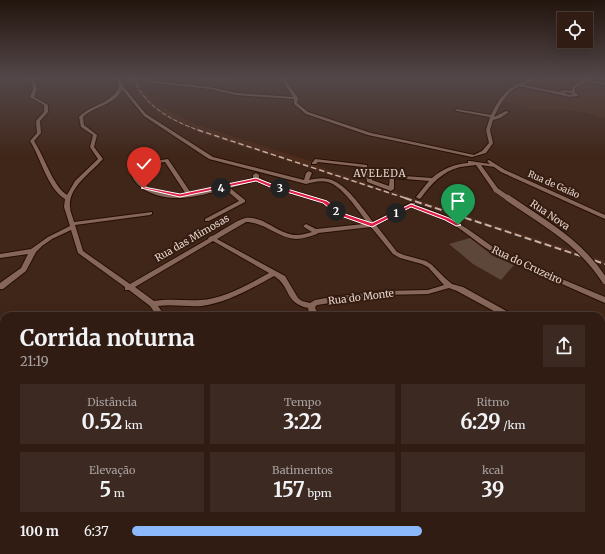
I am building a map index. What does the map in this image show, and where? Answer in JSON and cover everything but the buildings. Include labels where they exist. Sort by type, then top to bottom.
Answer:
[{"type":"street","points":[[44,104],[46,105],[46,112],[38,122],[39,133],[32,141],[43,157],[52,179],[62,196],[68,198]]},
{"type":"street","points":[[103,104],[85,112],[81,117],[82,126],[96,135],[92,146],[102,157],[101,160],[77,182],[68,198],[67,207],[72,226],[80,252],[128,288],[153,304],[158,312]]},
{"type":"street","points":[[136,104],[146,115],[166,130],[210,158],[306,182],[317,180],[333,182],[395,253],[402,257],[424,262],[430,266],[449,286],[460,289],[501,312]]},
{"type":"street","points":[[296,104],[307,112],[370,134],[457,154],[467,161],[483,163]]},
{"type":"street","points":[[419,197],[439,173],[484,152],[491,143],[488,130],[492,117],[500,104]]},
{"type":"street","points":[[457,110],[492,117],[499,117],[507,112]]},
{"type":"street","name":"Rua Nova","points":[[484,152],[483,163],[496,190],[567,238],[585,255],[605,281]]},
{"type":"street","name":"Rua de Gaião","points":[[457,154],[474,156],[483,163],[496,167],[605,217]]},
{"type":"street","points":[[190,194],[166,160],[136,165],[132,168],[137,184],[144,188],[175,196],[190,194],[225,187],[256,177],[264,172]]},
{"type":"street","points":[[314,163],[317,160],[338,164],[365,166],[365,173],[369,174],[369,181],[391,188],[392,176],[432,180]]},
{"type":"street","points":[[249,168],[256,177],[272,186],[325,202],[340,214],[372,225]]},
{"type":"street","points":[[306,182],[309,173]]},
{"type":"street","points":[[207,220],[243,201],[225,187]]},
{"type":"street","name":"Rua do Cruzeiro","points":[[372,225],[412,205],[447,219],[472,235],[492,251],[505,258],[605,300]]},
{"type":"street","points":[[0,287],[24,269],[33,251],[50,238],[72,226],[150,213]]},
{"type":"street","name":"Rua das Mimosas","points":[[128,288],[211,238],[239,223],[251,220],[258,221],[290,236],[297,237],[315,233]]},
{"type":"street","points":[[306,226],[315,231],[372,225]]},
{"type":"street","points":[[211,238],[283,278],[288,284],[291,296],[303,305],[311,306]]},
{"type":"street","points":[[0,256],[33,251]]},
{"type":"street","points":[[153,304],[162,302],[204,302],[219,298],[274,273]]},
{"type":"street","name":"Rua do Monte","points":[[313,312],[311,306],[315,303],[384,293],[428,292],[449,286]]},
{"type":"shaded area","points":[[149,104],[156,104],[197,125],[319,164],[317,166],[420,201],[605,261],[605,265],[542,243],[200,133],[167,118],[151,108],[153,107]]},
{"type":"shaded area","points":[[513,104],[605,104],[605,118],[580,111],[534,110]]},
{"type":"shaded area","points":[[470,238],[493,256],[514,265],[501,280],[473,264],[449,244]]},
{"type":"railway","points":[[151,104],[170,118],[201,131]]},
{"type":"railway","points":[[201,131],[408,199]]},
{"type":"railway","points":[[405,198],[605,264]]},
{"type":"district","name":"AVELEDA","points":[[380,173]]},
{"type":"route","points":[[144,188],[180,196],[256,179],[272,186],[325,202],[340,214],[372,225],[411,205],[447,219],[458,225]]}]
